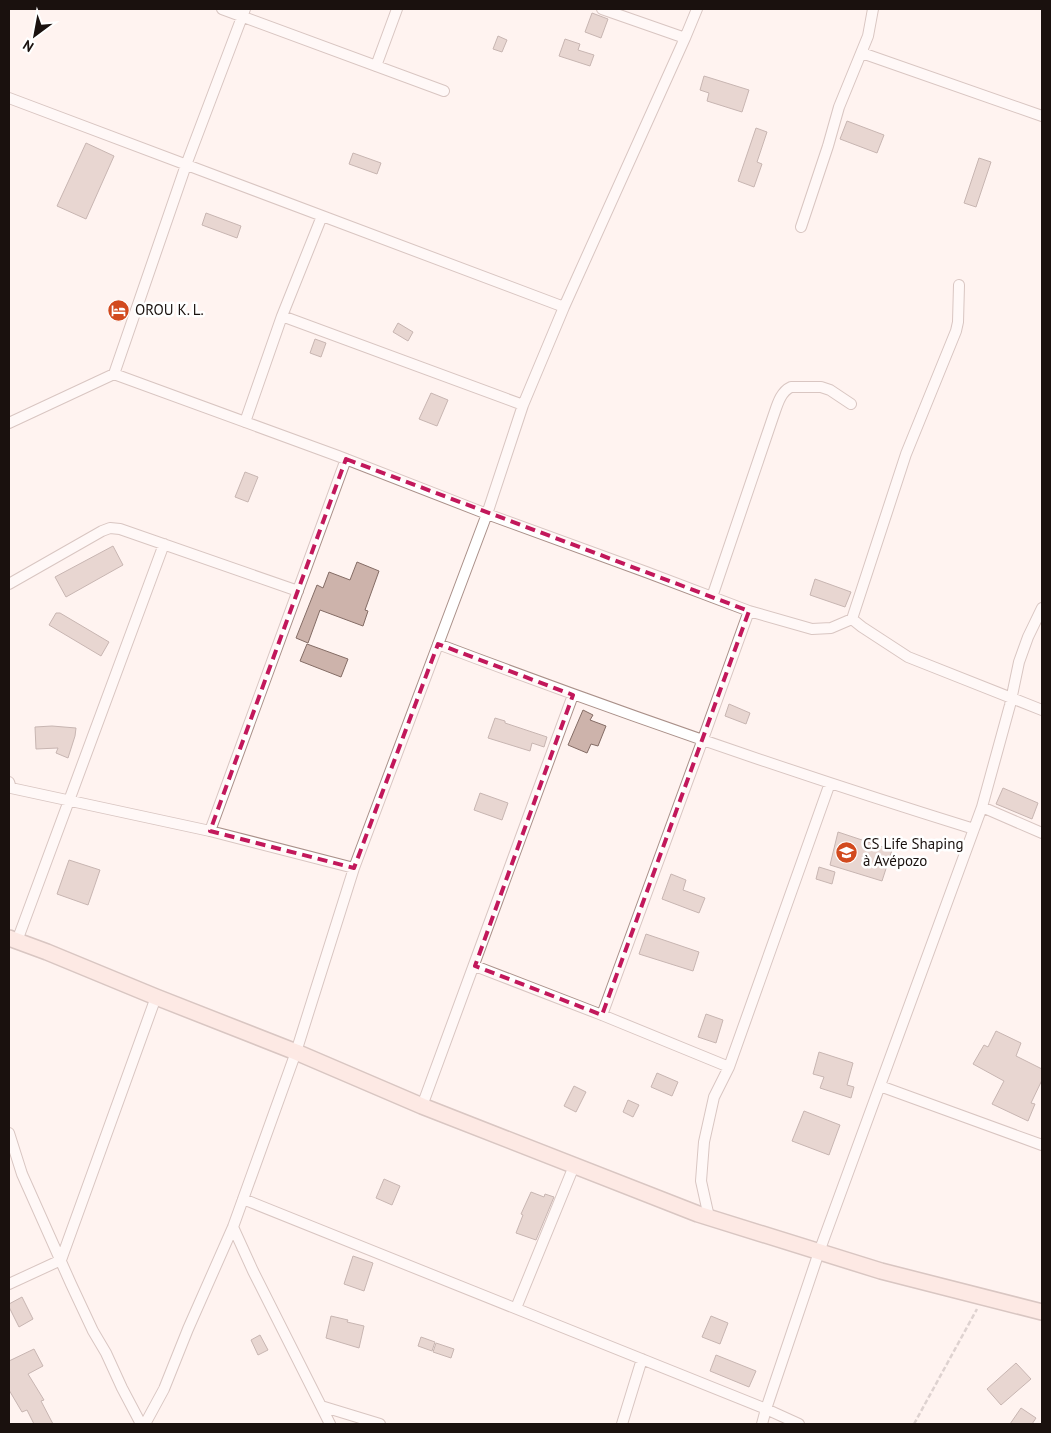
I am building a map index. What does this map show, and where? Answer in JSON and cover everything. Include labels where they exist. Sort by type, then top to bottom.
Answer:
[{"type":"street","points":[[222,9],[244,12],[444,92]]},
{"type":"street","points":[[376,66],[397,9]]},
{"type":"street","points":[[602,9],[685,38]]},
{"type":"street","points":[[145,1424],[164,1389],[233,1227],[296,1052],[354,868],[487,514],[523,405],[564,307],[685,38],[696,9]]},
{"type":"street","points":[[801,227],[839,107],[868,36],[873,9]]},
{"type":"street","points":[[114,374],[186,165],[244,12]]},
{"type":"street","points":[[862,53],[1042,116]]},
{"type":"street","points":[[9,98],[564,307]]},
{"type":"street","points":[[245,422],[282,316],[322,216]]},
{"type":"street","points":[[9,423],[114,374],[346,459],[712,598],[812,629],[831,628],[852,618],[906,454],[956,331],[959,285]]},
{"type":"street","points":[[282,316],[523,405]]},
{"type":"street","points":[[712,598],[782,394],[791,387],[821,387],[830,390],[851,404]]},
{"type":"street","points":[[210,831],[346,459]]},
{"type":"street","points":[[9,584],[110,528],[120,529],[298,591]]},
{"type":"street","points":[[164,544],[68,800],[13,940],[296,1052],[422,1106],[709,1217],[881,1272],[1042,1312]]},
{"type":"street","points":[[762,1424],[819,1252],[982,807],[1011,698],[1018,662],[1042,608]]},
{"type":"street","points":[[602,1015],[749,611]]},
{"type":"street","points":[[852,618],[862,628],[908,657],[1042,710]]},
{"type":"street","points":[[438,644],[573,695],[786,769],[974,829]]},
{"type":"street","points":[[422,1106],[573,695]]},
{"type":"street","points":[[9,782],[12,788],[210,831],[354,868]]},
{"type":"street","points":[[709,1217],[701,1181],[704,1142],[714,1097],[728,1067],[830,783]]},
{"type":"street","points":[[982,807],[1042,833]]},
{"type":"street","points":[[474,966],[602,1015],[728,1067]]},
{"type":"street","points":[[9,1284],[61,1260],[156,998]]},
{"type":"street","points":[[880,1086],[1042,1145]]},
{"type":"street","points":[[9,1133],[22,1174],[93,1331],[141,1424]]},
{"type":"street","points":[[516,1308],[574,1166]]},
{"type":"street","points":[[243,1199],[766,1408],[799,1424]]},
{"type":"street","points":[[233,1227],[330,1424]]},
{"type":"street","points":[[622,1424],[642,1359]]},
{"type":"street","points":[[322,1406],[380,1424]]},
{"type":"path","points":[[914,1424],[983,1297]]},
{"type":"highlighted area","points":[[346,459],[749,611],[602,1015],[475,966],[573,695],[438,644],[354,868],[210,831]]},
{"type":"building","points":[[592,13],[608,19],[601,38],[585,32]]},
{"type":"building","points":[[498,36],[507,40],[502,52],[493,49]]},
{"type":"building","points":[[565,39],[580,44],[578,50],[594,55],[590,66],[559,56]]},
{"type":"building","points":[[704,76],[749,90],[742,112],[707,101],[709,93],[700,90]]},
{"type":"building","points":[[847,121],[884,135],[877,153],[840,139]]},
{"type":"building","points":[[756,128],[767,132],[757,162],[762,164],[754,187],[738,181]]},
{"type":"building","points":[[86,143],[114,156],[86,219],[57,206]]},
{"type":"building","points":[[353,153],[381,163],[377,174],[349,164]]},
{"type":"building","points":[[979,158],[991,162],[976,207],[964,203]]},
{"type":"building","points":[[206,213],[241,226],[237,238],[202,225]]},
{"type":"building","points":[[398,323],[413,332],[408,341],[393,332]]},
{"type":"building","points":[[315,339],[326,343],[321,357],[310,353]]},
{"type":"building","points":[[431,393],[448,400],[437,426],[419,419]]},
{"type":"building","points":[[245,472],[258,477],[248,502],[235,497]]},
{"type":"building","points":[[113,546],[123,565],[66,597],[55,577]]},
{"type":"building","points":[[357,562],[379,571],[365,610],[368,611],[363,626],[320,610],[308,643],[296,638],[317,585],[323,588],[329,572],[350,580]]},
{"type":"building","points":[[815,579],[851,592],[845,607],[810,595]]},
{"type":"building","points":[[56,613],[60,613],[109,642],[101,656],[49,625]]},
{"type":"building","points":[[307,644],[348,659],[341,677],[300,661]]},
{"type":"building","points":[[729,704],[750,713],[746,724],[725,716]]},
{"type":"building","points":[[583,710],[593,715],[590,720],[606,726],[598,746],[591,744],[587,753],[568,745]]},
{"type":"building","points":[[495,718],[547,737],[544,747],[532,743],[530,751],[488,738]]},
{"type":"building","points":[[35,727],[76,728],[68,758],[56,753],[58,748],[36,749]]},
{"type":"building","points":[[1003,788],[1038,803],[1032,819],[996,804]]},
{"type":"building","points":[[480,793],[508,803],[502,820],[474,810]]},
{"type":"building","points":[[838,832],[892,850],[882,881],[830,865]]},
{"type":"building","points":[[69,860],[100,870],[88,905],[57,894]]},
{"type":"building","points":[[819,867],[835,872],[832,884],[816,879]]},
{"type":"building","points":[[671,874],[686,880],[683,890],[705,898],[699,913],[662,899]]},
{"type":"building","points":[[646,934],[699,952],[693,971],[639,954]]},
{"type":"building","points":[[706,1014],[723,1020],[716,1043],[698,1037]]},
{"type":"building","points":[[996,1031],[1021,1043],[1016,1056],[1042,1069],[1042,1080],[1031,1103],[1035,1104],[1028,1121],[992,1104],[1004,1081],[973,1064],[984,1045],[988,1047]]},
{"type":"building","points":[[819,1052],[853,1063],[847,1085],[854,1087],[851,1098],[820,1088],[824,1077],[813,1074]]},
{"type":"building","points":[[657,1073],[678,1082],[672,1096],[651,1087]]},
{"type":"building","points":[[574,1086],[586,1092],[576,1112],[564,1106]]},
{"type":"building","points":[[628,1100],[639,1105],[633,1117],[623,1112]]},
{"type":"building","points":[[804,1111],[840,1125],[829,1155],[792,1141]]},
{"type":"building","points":[[384,1179],[400,1186],[392,1205],[376,1198]]},
{"type":"building","points":[[531,1192],[544,1197],[545,1194],[554,1197],[536,1240],[516,1233],[523,1215],[521,1214]]},
{"type":"building","points":[[353,1256],[373,1263],[364,1291],[344,1284]]},
{"type":"building","points":[[22,1297],[33,1319],[19,1327],[9,1304]]},
{"type":"building","points":[[331,1316],[364,1326],[359,1348],[326,1338]]},
{"type":"building","points":[[711,1316],[728,1323],[720,1344],[702,1337]]},
{"type":"building","points":[[260,1335],[268,1350],[258,1355],[251,1340]]},
{"type":"building","points":[[421,1337],[435,1342],[432,1351],[418,1346]]},
{"type":"building","points":[[436,1343],[454,1349],[451,1358],[433,1352]]},
{"type":"building","points":[[34,1349],[43,1366],[28,1374],[44,1400],[41,1401],[53,1424],[34,1424],[27,1410],[22,1412],[9,1390],[9,1361]]},
{"type":"building","points":[[716,1355],[756,1371],[749,1387],[710,1371]]},
{"type":"building","points":[[1016,1363],[1031,1379],[1001,1405],[987,1389]]},
{"type":"building","points":[[1021,1408],[1036,1418],[1032,1424],[1010,1424]]},
{"type":"place","name":"OROU K. L.","points":[[119,310]]},
{"type":"place","name":"CS Life Shaping à Avépozo","points":[[847,853]]}]
